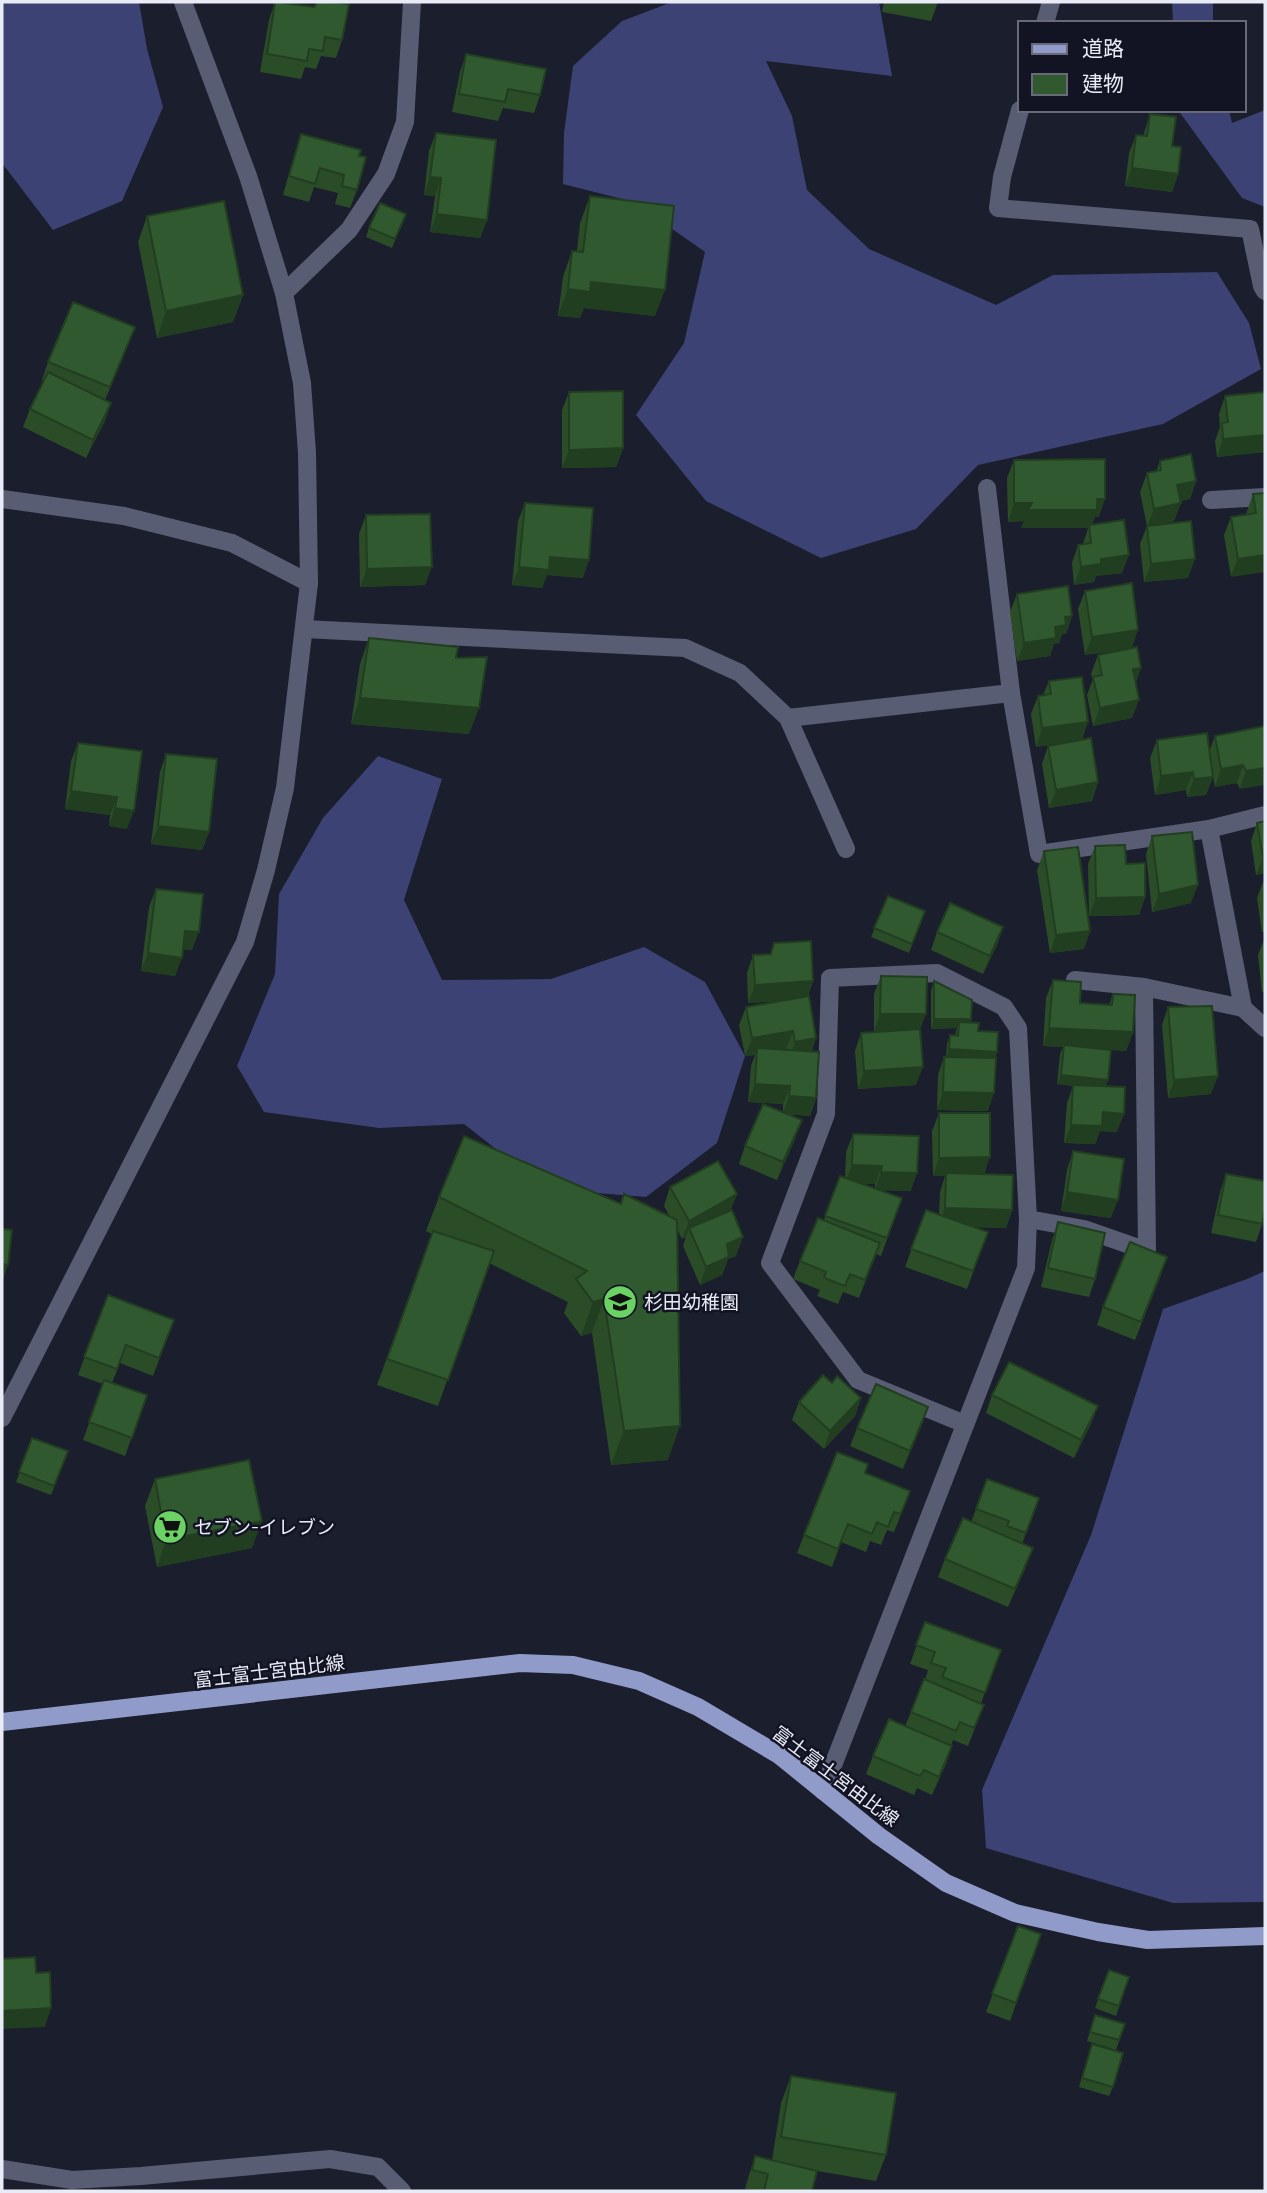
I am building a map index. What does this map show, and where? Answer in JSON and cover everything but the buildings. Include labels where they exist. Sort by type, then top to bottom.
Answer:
[{"type":"main road","name":"富士富士宮由比線","points":[[2,1722],[520,1663],[573,1665],[639,1681],[698,1707],[779,1755],[879,1836],[946,1884],[1015,1913],[1098,1932],[1148,1940],[1265,1936]]},
{"type":"street","points":[[2,1418],[245,942],[266,870],[285,788],[309,583],[307,453],[302,383],[284,293],[248,176],[183,2]]},
{"type":"street","points":[[284,293],[349,230],[386,173],[405,122],[412,2]]},
{"type":"street","points":[[1046,21],[1051,2]]},
{"type":"street","points":[[1019,112],[1002,177],[998,208],[1250,229],[1265,291]]},
{"type":"street","points":[[987,488],[1011,693],[1039,853],[1209,829],[1265,815]]},
{"type":"street","points":[[1211,500],[1265,497]]},
{"type":"street","points":[[2,499],[124,516],[232,543],[309,583]]},
{"type":"street","points":[[304,629],[685,648],[740,673],[788,718],[846,849]]},
{"type":"street","points":[[788,718],[1011,693]]},
{"type":"street","points":[[1209,829],[1243,1008]]},
{"type":"street","points":[[823,1791],[1026,1268],[1028,1219],[1018,1028],[1003,1007],[937,973],[830,978],[826,1115],[770,1263],[858,1380],[965,1424]]},
{"type":"street","points":[[1075,980],[1144,987],[1243,1008],[1265,1028]]},
{"type":"street","points":[[1028,1219],[1084,1229],[1147,1251],[1144,987]]},
{"type":"street","points":[[2,2169],[72,2180],[330,2159],[379,2166],[402,2191]]},
{"type":"shaded area","points":[[2,2],[139,2],[147,49],[163,107],[122,201],[53,230],[2,163]]},
{"type":"shaded area","points":[[672,2],[879,2],[892,76],[766,61],[792,116],[807,190],[869,249],[996,305],[1053,275],[1217,272],[1249,323],[1261,369],[1163,424],[978,465],[916,529],[821,558],[706,501],[636,415],[684,343],[705,252],[634,202],[563,184],[564,133],[573,66],[622,21]]},
{"type":"shaded area","points":[[1172,2],[1213,2],[1213,21],[1173,21]]},
{"type":"shaded area","points":[[1265,110],[1265,207],[1242,198],[1179,112],[1229,112],[1232,123]]},
{"type":"shaded area","points":[[378,756],[442,779],[404,900],[442,980],[551,979],[644,947],[705,982],[745,1056],[717,1143],[646,1197],[547,1189],[464,1124],[379,1128],[264,1112],[237,1066],[275,974],[279,894],[323,818]]},
{"type":"shaded area","points":[[1265,1271],[1265,1902],[1173,1903],[986,1848],[982,1790],[1091,1535],[1163,1309]]},
{"type":"place","name":"杉田幼稚園","points":[[620,1302]]},
{"type":"place","name":"セブン-イレブン","points":[[170,1527]]}]
